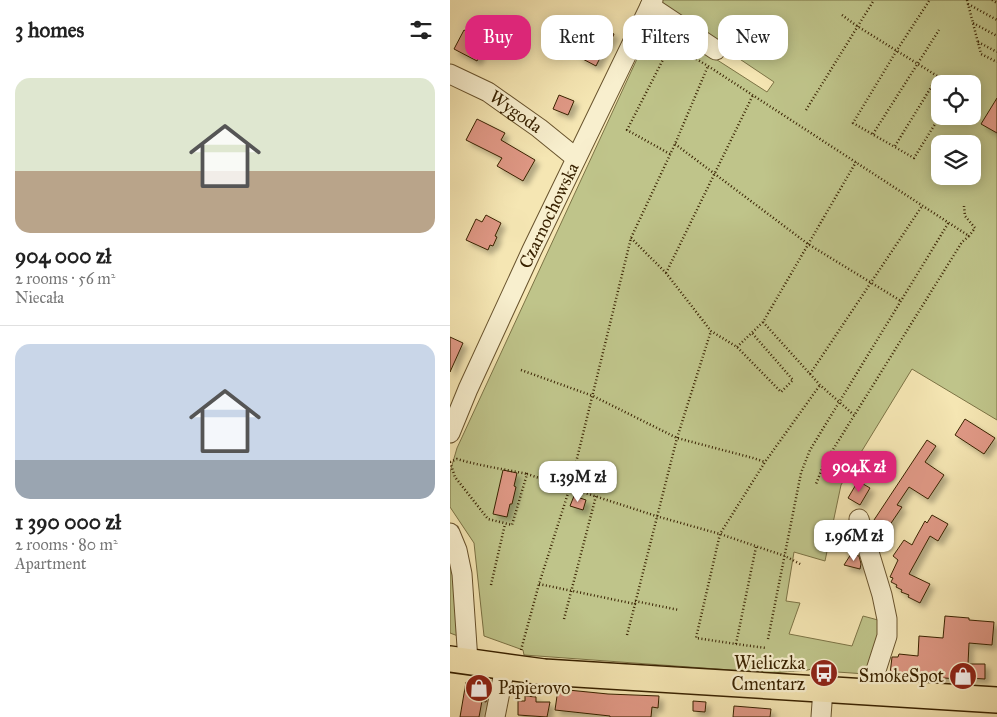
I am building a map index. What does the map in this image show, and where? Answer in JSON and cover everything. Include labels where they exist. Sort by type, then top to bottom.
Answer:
[{"type":"main road","points":[[459,660],[544,672],[997,700]]},
{"type":"street","points":[[652,3],[712,58]]},
{"type":"street","name":"Czarnochowska","points":[[450,434],[478,366],[576,158],[652,3]]},
{"type":"street","name":"Wygoda","points":[[450,74],[488,92],[539,128],[576,158]]},
{"type":"street","points":[[858,519],[882,595],[887,619],[886,636],[869,692]]},
{"type":"street","points":[[450,534],[457,550],[462,574],[459,660]]},
{"type":"street","points":[[495,716],[505,667]]},
{"type":"street","points":[[821,717],[824,689]]},
{"type":"path","points":[[806,110],[874,0]]},
{"type":"path","points":[[993,0],[997,3]]},
{"type":"path","points":[[929,1],[853,123],[914,158],[934,125]]},
{"type":"path","points":[[967,2],[997,20]]},
{"type":"path","points":[[967,2],[981,54],[997,62]]},
{"type":"path","points":[[842,14],[857,26],[936,75]]},
{"type":"path","points":[[973,23],[997,36]]},
{"type":"path","points":[[873,134],[939,30]]},
{"type":"path","points":[[977,41],[997,52]]},
{"type":"path","points":[[670,154],[626,130],[671,44],[712,58],[753,96],[969,236]]},
{"type":"path","points":[[524,639],[539,584],[570,487],[631,238],[675,144],[712,58]]},
{"type":"path","points":[[895,146],[931,87]]},
{"type":"path","points":[[666,273],[753,96]]},
{"type":"path","points":[[675,144],[808,244],[901,300]]},
{"type":"path","points":[[737,347],[764,322],[856,162]]},
{"type":"path","points":[[810,374],[922,206]]},
{"type":"path","points":[[816,484],[824,464],[854,415],[962,242],[975,228],[965,216],[964,206]]},
{"type":"path","points":[[768,639],[801,473],[810,450],[948,222]]},
{"type":"path","points":[[631,238],[666,273],[711,332],[737,347],[780,392],[793,380],[752,333]]},
{"type":"path","points":[[764,322],[820,385],[854,415]]},
{"type":"path","points":[[627,634],[677,438],[711,332]]},
{"type":"path","points":[[521,370],[593,396],[677,438],[765,462]]},
{"type":"path","points":[[766,648],[696,638],[720,534],[765,462],[820,385]]},
{"type":"path","points":[[527,474],[512,526],[488,519],[455,477],[450,462],[457,459],[481,466],[527,474],[656,516],[720,534],[785,556],[802,565]]},
{"type":"path","points":[[564,619],[596,496]]},
{"type":"path","points":[[491,585],[505,524]]},
{"type":"path","points":[[736,644],[756,547]]},
{"type":"path","points":[[539,584],[679,610]]},
{"type":"green space","points":[[662,0],[997,0],[997,420],[912,369],[841,485],[825,561],[794,552],[786,601],[800,603],[789,634],[852,646],[863,616],[878,620],[880,635],[866,674],[837,672],[832,666],[772,673],[524,655],[523,650],[484,636],[474,543],[450,507],[450,472],[457,448],[636,60],[708,60],[708,54],[767,92],[774,82],[741,60],[788,60],[788,15],[718,15],[718,45],[708,38],[708,15],[674,15],[659,5]]},
{"type":"green space","points":[[450,564],[452,569],[458,636],[450,633]]},
{"type":"building","points":[[464,30],[465,30],[465,55],[454,49]]},
{"type":"building","points":[[585,60],[599,60],[596,66]]},
{"type":"building","points":[[559,95],[574,101],[568,115],[553,109]]},
{"type":"building","points":[[997,98],[997,133],[981,124]]},
{"type":"building","points":[[477,119],[505,133],[501,140],[535,160],[523,181],[497,166],[502,158],[466,140]]},
{"type":"building","points":[[486,215],[501,223],[493,246],[490,245],[488,250],[466,240],[476,219],[482,222]]},
{"type":"building","points":[[450,337],[463,343],[450,372]]},
{"type":"building","points":[[965,419],[995,438],[984,454],[955,435]]},
{"type":"building","points":[[927,440],[936,446],[925,462],[944,475],[928,499],[909,487],[897,505],[902,507],[883,535],[874,529],[872,523]]},
{"type":"building","points":[[503,470],[517,473],[514,486],[516,487],[507,517],[493,514]]},
{"type":"building","points":[[858,481],[870,488],[860,505],[848,498]]},
{"type":"building","points":[[574,496],[586,500],[583,510],[570,506]]},
{"type":"building","points":[[932,515],[948,524],[938,541],[930,536],[909,574],[930,584],[920,603],[901,592],[902,590],[896,587],[897,585],[891,582],[893,578],[890,577],[898,560],[893,556],[904,540],[912,545],[925,521],[927,523]]},
{"type":"building","points":[[851,554],[859,556],[860,569],[844,565]]},
{"type":"building","points":[[945,616],[994,622],[992,645],[969,643],[968,664],[985,664],[985,679],[940,679],[890,674],[892,657],[898,657],[899,654],[918,656],[919,636],[943,638]]},
{"type":"building","points":[[466,682],[486,685],[489,689],[486,702],[482,701],[479,717],[460,717]]},
{"type":"building","points":[[558,689],[608,694],[659,696],[658,708],[652,707],[651,717],[610,717],[555,710]]},
{"type":"building","points":[[525,696],[536,697],[536,702],[550,702],[547,717],[518,715],[518,701],[525,701]]},
{"type":"building","points":[[693,701],[706,702],[705,712],[693,711]]},
{"type":"building","points":[[734,706],[771,709],[770,717],[733,717]]},
{"type":"place","name":"Wieliczka Cmentarz","points":[[824,673]]},
{"type":"place","name":"SmokeSpot","points":[[963,676]]},
{"type":"place","name":"Papierovo","points":[[479,688]]}]
